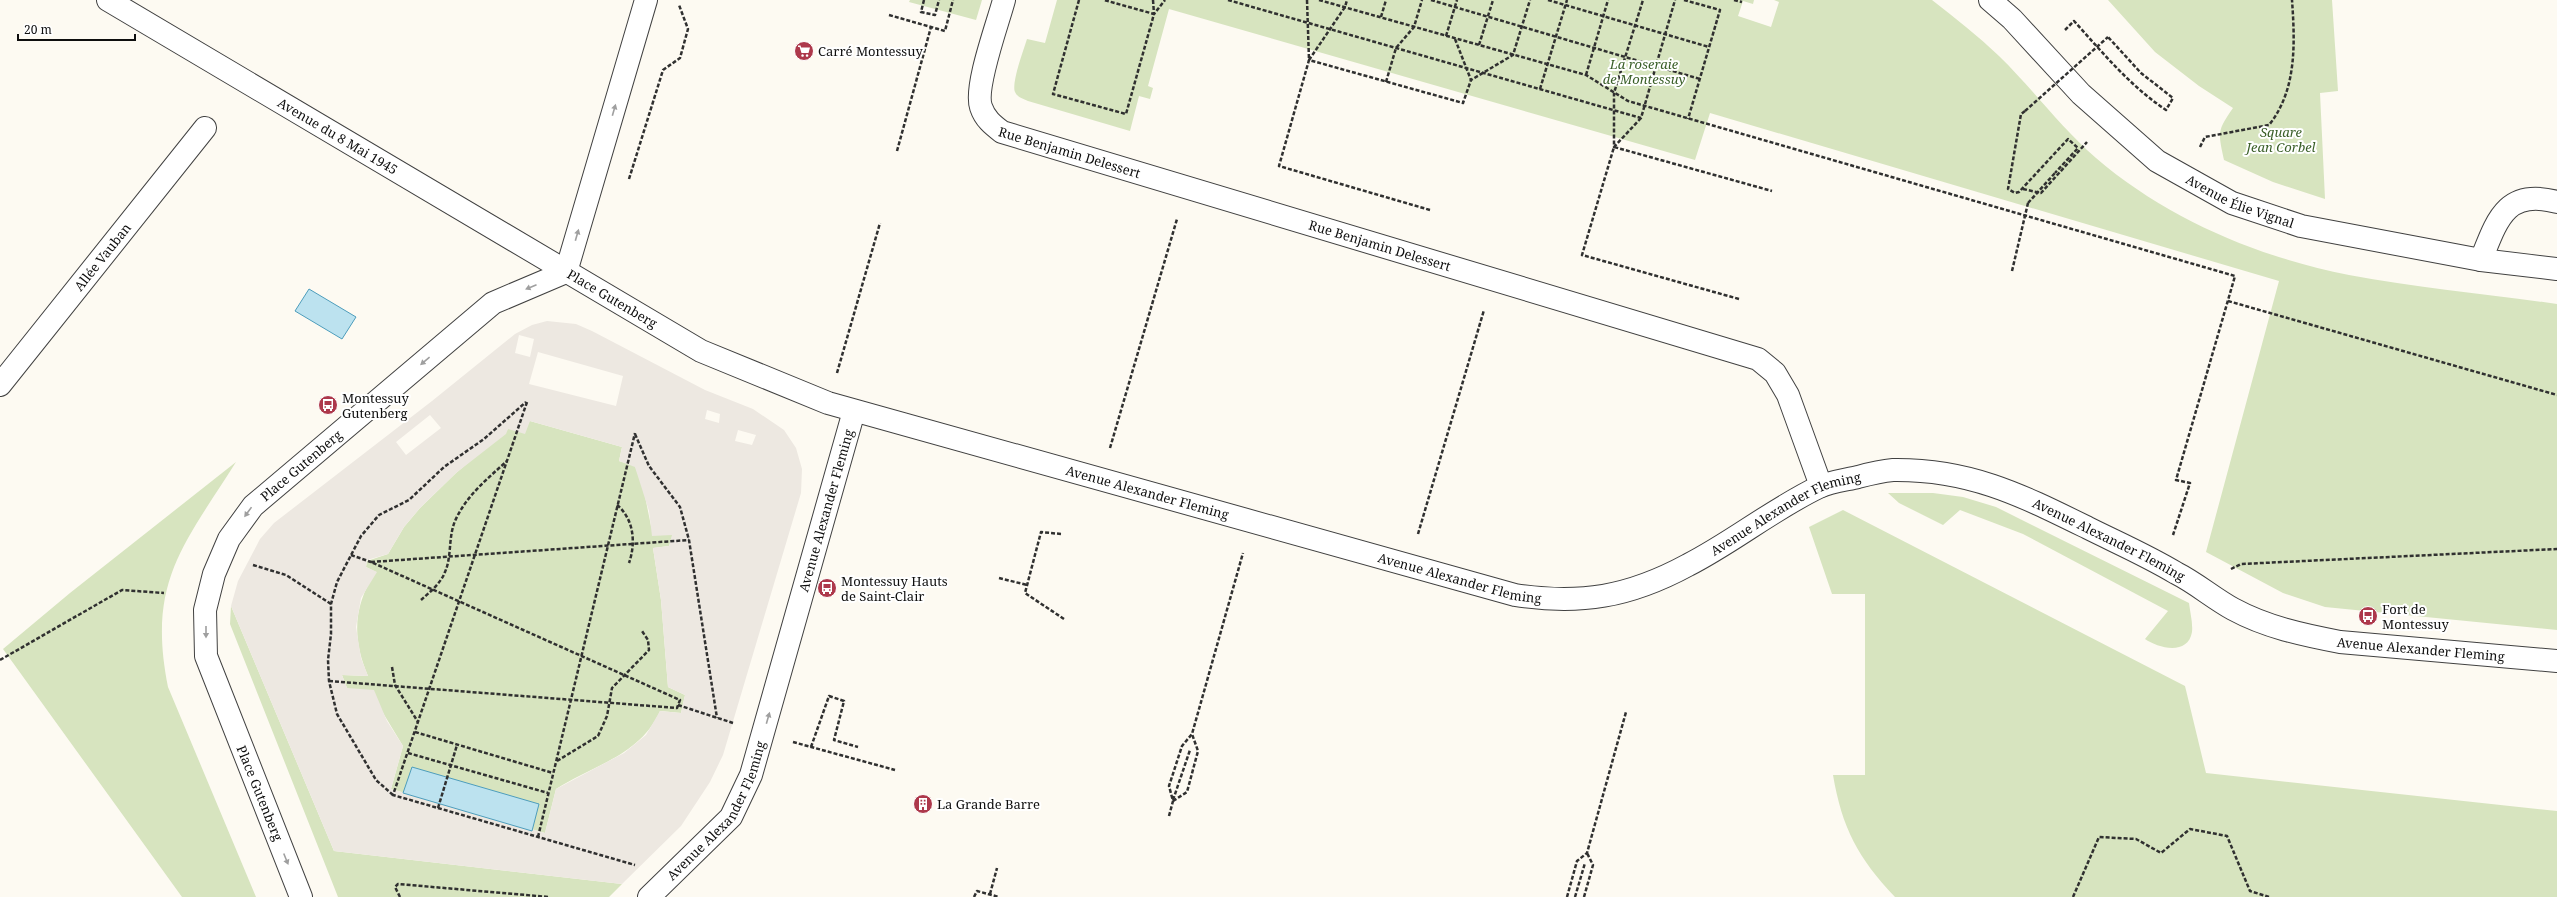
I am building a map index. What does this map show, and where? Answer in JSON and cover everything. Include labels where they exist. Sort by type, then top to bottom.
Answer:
[{"type":"street","name":"Avenue du 8 Mai 1945","points":[[108,0],[566,272]]},
{"type":"street","points":[[566,272],[646,0]]},
{"type":"street","name":"Rue Benjamin Delessert","points":[[1004,0],[979,88],[980,106],[989,122],[1002,132],[1758,359],[1775,372],[1788,395],[1821,486]]},
{"type":"street","name":"Avenue Élie Vignal","points":[[1990,0],[2012,19],[2081,94],[2158,161],[2232,203],[2301,226],[2481,260],[2557,269]]},
{"type":"street","name":"Allée Vauban","points":[[0,385],[205,128]]},
{"type":"street","points":[[2481,260],[2496,221],[2507,207],[2526,198],[2543,198],[2557,202]]},
{"type":"street","name":"Place Gutenberg","points":[[301,897],[206,656],[205,610],[214,574],[229,539],[253,506],[493,304],[566,272],[701,351],[828,403],[854,411]]},
{"type":"street","name":"Avenue Alexander Fleming","points":[[649,897],[731,817],[751,775],[854,411],[1515,595],[1548,600],[1581,600],[1610,595],[1650,583],[1688,565],[1821,486],[1890,470],[1930,471],[1964,476],[1996,485],[2035,502],[2198,584],[2233,609],[2271,626],[2305,636],[2340,642],[2557,661]]},
{"type":"path","points":[[627,185],[663,70],[680,58],[688,29],[677,0]]},
{"type":"path","points":[[924,0],[921,12],[935,15],[939,1]]},
{"type":"path","points":[[889,15],[945,30],[953,0]]},
{"type":"path","points":[[1079,0],[1053,94],[1126,114],[1154,14],[1153,0]]},
{"type":"path","points":[[1104,0],[1154,14]]},
{"type":"path","points":[[1154,14],[1165,0]]},
{"type":"path","points":[[1228,0],[1641,118]]},
{"type":"path","points":[[1307,0],[1309,60]]},
{"type":"path","points":[[1319,0],[1586,76],[1628,101],[2025,217],[2235,276],[2176,480],[2190,483],[2177,525]]},
{"type":"path","points":[[1347,0],[1345,7],[1309,60],[1278,166],[1430,210]]},
{"type":"path","points":[[1381,17],[1386,0]]},
{"type":"path","points":[[1386,82],[1396,48],[1414,27],[1422,0]]},
{"type":"path","points":[[1431,0],[1700,79]]},
{"type":"path","points":[[1446,36],[1457,0]]},
{"type":"path","points":[[1479,46],[1493,0]]},
{"type":"path","points":[[1309,60],[1463,104],[1471,80],[1513,55],[1530,0]]},
{"type":"path","points":[[1548,0],[1709,47]]},
{"type":"path","points":[[1540,89],[1567,0]]},
{"type":"path","points":[[1586,76],[1608,0]]},
{"type":"path","points":[[1643,0],[1614,93],[1614,147],[1582,255],[1739,299]]},
{"type":"path","points":[[1614,147],[1641,118],[1675,0]]},
{"type":"path","points":[[1684,0],[1720,10],[1688,119]]},
{"type":"path","points":[[1734,0],[1742,2]]},
{"type":"path","points":[[2205,137],[2269,125],[2280,112],[2288,92],[2294,40],[2292,0]]},
{"type":"path","points":[[897,151],[931,27]]},
{"type":"path","points":[[2012,271],[2028,203],[2078,148],[2068,139],[2022,189],[2015,193],[2008,189],[2021,114],[2108,37],[2141,72],[2174,98],[2166,110],[2146,96],[2108,58]]},
{"type":"path","points":[[1455,39],[1471,80]]},
{"type":"path","points":[[2022,189],[2041,192],[2107,118]]},
{"type":"path","points":[[1614,147],[1772,190]]},
{"type":"path","points":[[828,403],[880,224]]},
{"type":"path","points":[[1101,479],[1175,226]]},
{"type":"path","points":[[2228,301],[2557,395]]},
{"type":"path","points":[[1409,566],[1483,315]]},
{"type":"path","points":[[393,795],[527,402],[484,438],[444,467],[408,500],[379,515],[361,536],[336,582],[331,604],[331,634],[328,660],[329,681],[337,714],[355,747],[376,780],[393,795],[641,867]]},
{"type":"path","points":[[538,837],[635,433],[649,466],[680,507],[689,540],[717,718]]},
{"type":"path","points":[[421,600],[446,572],[451,532],[459,513],[475,491],[508,460]]},
{"type":"path","points":[[617,505],[626,515],[630,523],[632,544],[629,563]]},
{"type":"path","points":[[1173,801],[1169,786],[1182,746],[1192,734],[1252,522]]},
{"type":"path","points":[[1061,534],[1041,532],[1025,593],[1064,620]]},
{"type":"path","points":[[371,562],[689,540]]},
{"type":"path","points":[[2198,584],[2240,564],[2557,549]]},
{"type":"path","points":[[329,681],[677,708],[680,700],[460,601],[371,562],[351,555]]},
{"type":"path","points":[[247,563],[286,575],[331,604]]},
{"type":"path","points":[[999,578],[1027,585]]},
{"type":"path","points":[[0,660],[122,590],[164,593]]},
{"type":"path","points":[[556,761],[598,736],[607,716],[608,702],[612,688],[649,650],[648,640],[642,632]]},
{"type":"path","points":[[392,667],[396,685],[418,723]]},
{"type":"path","points":[[811,747],[829,696],[844,701],[834,740],[858,747]]},
{"type":"path","points":[[678,705],[740,725]]},
{"type":"path","points":[[1584,897],[1592,865],[1587,853],[1626,712]]},
{"type":"path","points":[[415,732],[553,773]]},
{"type":"path","points":[[1173,801],[1187,792],[1198,751],[1192,734]]},
{"type":"path","points":[[438,808],[457,745]]},
{"type":"path","points":[[826,750],[895,770]]},
{"type":"path","points":[[1169,816],[1190,750]]},
{"type":"path","points":[[408,752],[548,793]]},
{"type":"path","points":[[2073,897],[2099,837],[2136,839],[2162,853],[2190,829],[2227,836],[2250,891],[2269,897]]},
{"type":"path","points":[[1567,897],[1577,860],[1587,853]]},
{"type":"path","points":[[1576,897],[1585,863]]},
{"type":"path","points":[[990,894],[997,868]]},
{"type":"path","points":[[400,897],[395,887],[398,884],[549,897]]},
{"type":"path","points":[[974,897],[977,891],[999,897]]},
{"type":"green space","points":[[910,0],[982,0],[976,20],[909,2]]},
{"type":"green space","name":"La roseraie de Montessuy","points":[[1057,0],[1754,0],[1753,4],[1743,1],[1738,16],[1771,27],[1779,2],[1774,0],[1932,0],[1975,34],[1999,56],[2070,134],[2096,158],[2124,180],[2153,199],[2183,217],[2215,233],[2281,258],[2349,275],[2375,280],[2557,304],[2557,630],[2325,607],[2283,593],[2206,552],[2279,281],[1710,113],[1695,160],[1169,9],[1148,86],[1153,88],[1150,99],[1139,96],[1130,131],[1028,101],[1020,98],[1016,94],[1014,88],[1016,74],[1027,39],[1045,43]]},
{"type":"green space","name":"Square Jean Corbel","points":[[2108,0],[2332,0],[2338,91],[2320,93],[2325,199],[2273,182],[2224,160],[2220,132],[2224,122],[2233,108],[2199,86],[2155,52]]},
{"type":"green space","points":[[530,421],[622,447],[619,461],[635,466],[644,491],[651,526],[673,534],[669,546],[653,548],[661,600],[668,687],[685,695],[681,713],[660,711],[641,739],[628,749],[556,789],[545,833],[391,789],[403,746],[380,708],[347,688],[342,675],[368,676],[359,649],[357,636],[359,610],[368,584],[376,572],[366,567],[367,561],[388,554],[404,527],[420,508],[456,473],[508,429]]},
{"type":"green space","points":[[236,462],[200,518],[174,567],[166,592],[162,619],[163,651],[168,687],[256,897],[182,897],[3,649],[70,593]]},
{"type":"green space","points":[[1888,493],[1933,493],[1963,497],[1996,507],[2189,603],[2192,632],[2189,640],[2179,647],[2172,648],[2157,645],[2145,639],[2168,611],[2023,534],[1960,510],[1943,525],[1899,503]]},
{"type":"green space","points":[[1843,510],[2185,686],[2206,773],[2557,811],[2557,897],[1895,897],[1882,883],[1861,855],[1841,811],[1833,775],[1865,775],[1865,594],[1832,594],[1809,527]]},
{"type":"green space","points":[[231,606],[334,851],[622,884],[609,897],[338,897],[230,624]]},
{"type":"shaded area","points":[[547,321],[576,324],[705,390],[753,409],[784,430],[796,448],[802,469],[801,493],[723,755],[710,782],[681,826],[622,884],[334,851],[231,606],[238,581],[260,539],[274,523],[432,401],[515,334],[532,325]],"holes":[[[519,335],[534,339],[530,357],[515,353]],[[538,352],[623,376],[616,406],[529,384]],[[707,410],[720,414],[719,423],[705,419]],[[430,415],[441,428],[406,455],[396,442]],[[530,421],[622,447],[619,461],[635,467],[649,511],[652,536],[672,535],[669,546],[653,548],[661,600],[668,687],[685,695],[681,713],[660,711],[646,735],[624,753],[556,789],[545,833],[391,789],[403,746],[387,721],[374,690],[347,688],[342,675],[368,676],[361,658],[356,627],[361,598],[377,572],[366,567],[367,560],[388,554],[404,527],[420,508],[456,473],[506,434],[508,429],[525,434]],[[738,430],[756,435],[752,445],[735,441]]]},
{"type":"water","points":[[309,289],[356,317],[342,339],[295,311]]},
{"type":"water","points":[[412,767],[539,804],[532,831],[403,793]]},
{"type":"place","name":"Carré Montessuy","points":[[804,51]]},
{"type":"place","name":"Montessuy Gutenberg","points":[[328,405]]},
{"type":"place","name":"Montessuy Hauts de Saint-Clair","points":[[827,588]]},
{"type":"place","name":"Fort de Montessuy","points":[[2368,616]]},
{"type":"place","name":"La Grande Barre","points":[[923,804]]}]
